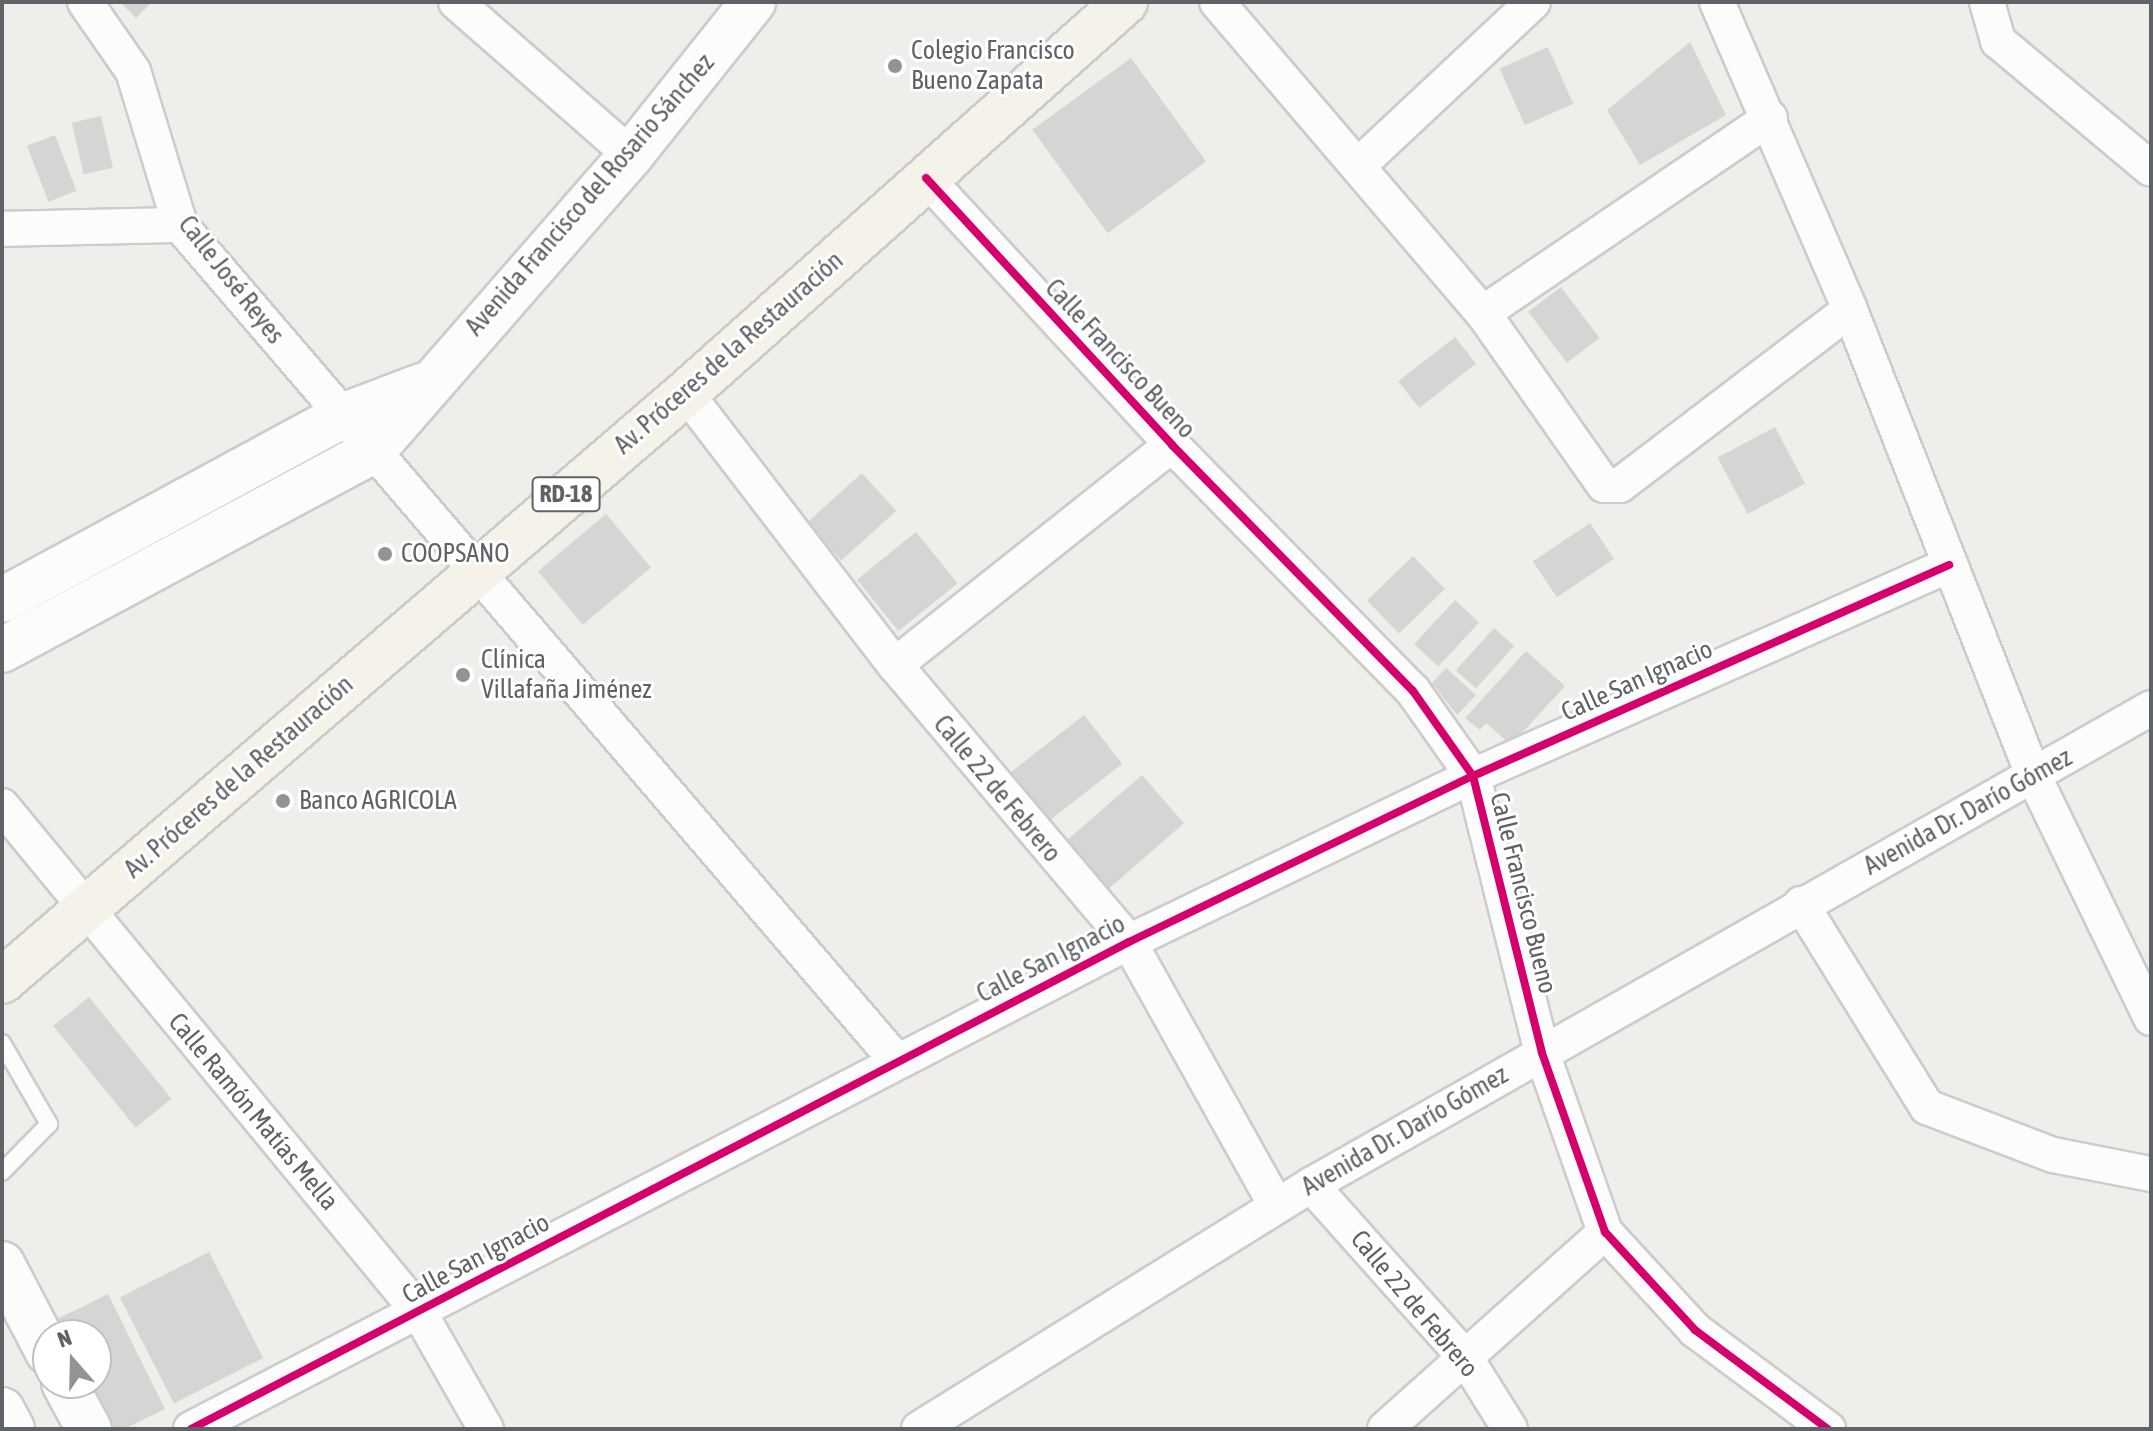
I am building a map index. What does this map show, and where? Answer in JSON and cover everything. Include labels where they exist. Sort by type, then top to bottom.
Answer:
[{"type":"main road","name":"Avenida Francisco del Rosario Sánchez","points":[[2,650],[372,452],[424,385],[631,155],[753,2]]},
{"type":"main road","name":"Av. Próceres de la Restauración","points":[[2,981],[686,393],[1125,2]]},
{"type":"main road","name":"Avenida Francisco del Rosario Sánchez","points":[[2,600],[342,416],[424,385]]},
{"type":"main road","points":[[2,1264],[32,1321]]},
{"type":"main road","points":[[73,1399],[89,1429]]},
{"type":"main road","points":[[2,1410],[12,1429]]},
{"type":"street","name":"Calle José Reyes","points":[[85,2],[133,71],[180,225],[896,1060]]},
{"type":"street","points":[[456,2],[631,155]]},
{"type":"street","points":[[1217,2],[1483,313],[1604,485],[1620,485],[1850,310]]},
{"type":"street","points":[[1359,165],[1533,2]]},
{"type":"street","points":[[1717,2],[1770,118],[1850,310],[2034,777],[2151,1018]]},
{"type":"street","points":[[1991,3],[1998,41],[2151,169]]},
{"type":"street","points":[[1483,313],[1770,118]]},
{"type":"street","name":"Calle Francisco Bueno","points":[[926,178],[1172,445],[1413,691],[1473,776],[1542,1053],[1605,1232],[1695,1330],[1828,1429]]},
{"type":"street","points":[[2,229],[180,225]]},
{"type":"street","name":"Calle 22 de Febrero","points":[[686,393],[895,665],[1129,942],[1276,1205]]},
{"type":"street","points":[[895,665],[1172,445]]},
{"type":"street","name":"Calle San Ignacio","points":[[191,1429],[896,1060],[1129,942],[1473,776],[1949,565]]},
{"type":"street","name":"Avenida Dr. Darío Gómez","points":[[919,1429],[1276,1205],[1801,904],[2034,777],[2151,708]]},
{"type":"street","name":"Calle Ramón Matías Mella","points":[[2,806],[419,1312],[486,1429]]},
{"type":"street","points":[[1801,904],[1927,1107],[2053,1155],[2151,1174]]},
{"type":"street","name":"Calle 22 de Febrero","points":[[1311,1185],[1465,1357],[1510,1429]]},
{"type":"street","points":[[1385,1429],[1605,1232]]},
{"type":"lane","points":[[2,1043],[49,1124],[2,1172]]},
{"type":"building","points":[[120,2],[152,2],[136,18]]},
{"type":"building","points":[[1690,42],[1726,115],[1640,165],[1607,110]]},
{"type":"building","points":[[1548,47],[1573,104],[1525,125],[1500,69]]},
{"type":"building","points":[[1131,58],[1206,162],[1108,233],[1032,130]]},
{"type":"building","points":[[101,116],[113,168],[84,174],[72,123]]},
{"type":"building","points":[[55,135],[77,191],[48,202],[27,146]]},
{"type":"building","points":[[1561,287],[1600,338],[1567,363],[1528,312]]},
{"type":"building","points":[[1455,337],[1476,364],[1419,408],[1398,381]]},
{"type":"building","points":[[1775,427],[1805,484],[1748,514],[1718,458]]},
{"type":"building","points":[[862,473],[896,511],[841,560],[807,523]]},
{"type":"building","points":[[606,514],[651,568],[583,625],[538,571]]},
{"type":"building","points":[[1590,523],[1614,559],[1557,597],[1533,562]]},
{"type":"building","points":[[916,532],[958,583],[898,631],[857,580]]},
{"type":"building","points":[[1413,556],[1445,589],[1399,634],[1367,600]]},
{"type":"building","points":[[1455,600],[1479,623],[1438,666],[1414,644]]},
{"type":"building","points":[[1494,628],[1514,646],[1476,688],[1456,670]]},
{"type":"building","points":[[1526,651],[1565,686],[1511,745],[1486,723],[1480,730],[1465,718]]},
{"type":"building","points":[[1446,668],[1476,695],[1457,715],[1432,683]]},
{"type":"building","points":[[1084,715],[1122,764],[1047,822],[1009,773]]},
{"type":"building","points":[[1142,775],[1184,823],[1105,892],[1064,843]]},
{"type":"building","points":[[89,997],[171,1099],[136,1128],[53,1026]]},
{"type":"building","points":[[209,1252],[263,1358],[174,1403],[120,1297]]},
{"type":"building","points":[[108,1294],[165,1409],[124,1429],[100,1429],[85,1399],[112,1399],[112,1319],[57,1319]]},
{"type":"cycle path","points":[[926,178],[1172,445],[1413,691],[1473,776],[1542,1053],[1605,1232],[1695,1330],[1828,1429]]},
{"type":"cycle path","points":[[191,1429],[1129,942],[1473,776],[1949,565]]},
{"type":"place","name":"Colegio Francisco Bueno Zapata","points":[[895,66]]},
{"type":"place","name":"COOPSANO","points":[[385,554]]},
{"type":"place","name":"Clínica Villafaña Jiménez","points":[[463,675]]},
{"type":"place","name":"Banco AGRICOLA","points":[[283,801]]}]
